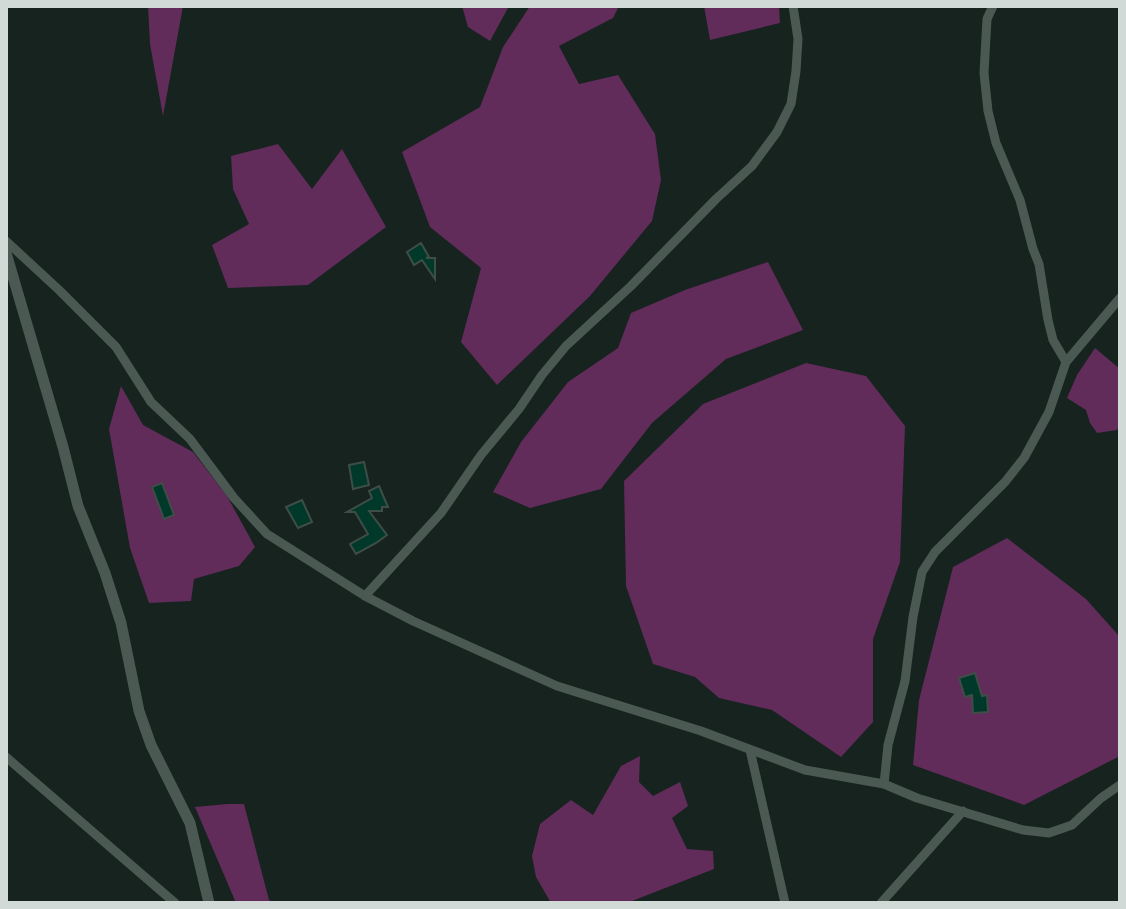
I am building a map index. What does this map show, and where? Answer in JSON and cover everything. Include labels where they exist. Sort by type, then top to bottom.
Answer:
[{"type":"street","points":[[365,596],[441,513],[481,455],[566,346],[752,166],[777,132],[791,104],[796,71],[798,39],[793,6]]},
{"type":"street","points":[[993,6],[987,19],[984,73],[988,111],[996,143],[1020,200],[1039,264],[1053,340],[1066,362]]},
{"type":"street","points":[[6,241],[116,347],[151,402],[190,439],[234,498],[267,534],[365,596],[413,621],[557,686],[701,731],[805,770],[884,784],[917,798],[1023,830],[1049,833],[1072,825],[1120,785]]},
{"type":"street","points":[[6,253],[78,506],[121,623],[139,711],[151,745],[190,823],[209,903]]},
{"type":"street","points":[[884,784],[888,745],[905,681],[922,572],[935,552],[1005,482],[1024,458],[1049,412],[1066,362],[1120,298]]},
{"type":"street","points":[[750,750],[785,903]]},
{"type":"street","points":[[6,757],[175,903]]},
{"type":"street","points":[[881,903],[963,811]]},
{"type":"shaded area","points":[[148,6],[183,6],[163,116],[150,44]]},
{"type":"shaded area","points":[[462,6],[509,6],[490,41],[468,27]]},
{"type":"shaded area","points":[[530,6],[619,6],[613,18],[559,46],[579,84],[618,75],[655,134],[661,180],[652,221],[590,296],[497,385],[461,342],[481,268],[430,227],[402,152],[480,107],[503,47]]},
{"type":"shaded area","points":[[704,6],[779,6],[780,23],[710,40]]},
{"type":"shaded area","points":[[278,144],[312,189],[342,149],[386,227],[308,285],[228,288],[212,245],[249,224],[233,189],[231,156]]},
{"type":"shaded area","points":[[768,262],[803,330],[726,359],[652,423],[601,489],[530,508],[493,492],[521,442],[568,382],[618,348],[631,313],[685,290]]},
{"type":"shaded area","points":[[1095,348],[1120,369],[1120,426],[1117,430],[1097,433],[1086,410],[1067,398],[1077,375]]},
{"type":"shaded area","points":[[806,363],[866,376],[905,426],[900,562],[873,639],[873,722],[841,757],[772,710],[719,698],[695,677],[653,664],[626,586],[624,481],[703,404]]},
{"type":"shaded area","points":[[121,386],[143,425],[193,452],[227,496],[255,547],[239,566],[194,579],[191,601],[149,603],[130,548],[109,429]]},
{"type":"shaded area","points":[[1007,538],[1086,599],[1120,637],[1120,756],[1024,805],[913,765],[919,700],[953,567]]},
{"type":"shaded area","points":[[640,756],[639,782],[653,796],[680,782],[688,806],[672,818],[687,849],[713,851],[714,869],[627,903],[551,903],[536,877],[532,856],[540,824],[571,800],[593,815],[621,766]]},
{"type":"shaded area","points":[[244,804],[269,900],[276,903],[236,903],[195,807]]},
{"type":"building","points":[[421,243],[429,257],[426,258],[435,258],[435,279],[422,260],[414,265],[407,252]]},
{"type":"building","points":[[364,462],[369,485],[353,489],[349,465]]},
{"type":"building","points":[[162,483],[174,515],[164,519],[152,487]]},
{"type":"building","points":[[379,486],[388,507],[382,507],[382,511],[369,511],[387,535],[356,554],[350,544],[368,534],[355,512],[347,512],[372,498],[369,491]]},
{"type":"building","points":[[302,500],[312,522],[298,528],[286,507]]},
{"type":"building","points":[[975,673],[982,696],[987,695],[988,712],[973,713],[972,695],[965,697],[959,678]]}]
